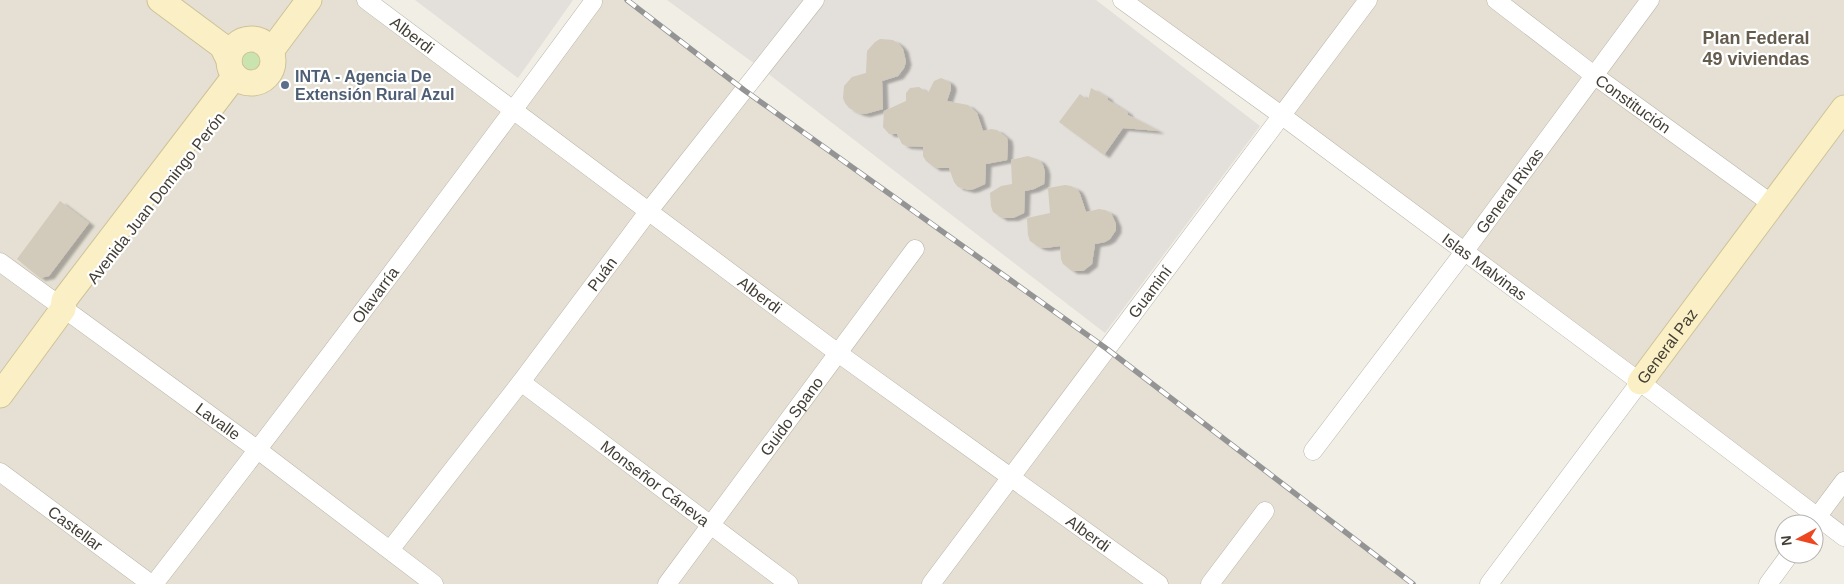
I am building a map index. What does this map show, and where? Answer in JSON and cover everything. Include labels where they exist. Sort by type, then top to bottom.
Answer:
[{"type":"main road","points":[[160,0],[222,46],[246,58]]},
{"type":"main road","points":[[178,0],[229,37],[246,58]]},
{"type":"main road","name":"Avenida Juan Domingo Perón","points":[[0,396],[63,309],[64,300],[289,0]]},
{"type":"main road","name":"Avenida Juan Domingo Perón","points":[[246,58],[309,0]]},
{"type":"main road","name":"General Paz","points":[[1640,382],[1844,108]]},
{"type":"street","name":"Alberdi","points":[[366,0],[838,353],[1159,584]]},
{"type":"street","name":"Puán","points":[[390,550],[521,382],[648,212],[815,0]]},
{"type":"street","name":"Islas Malvinas","points":[[1122,0],[1640,382],[1807,514]]},
{"type":"street","name":"Guaminí","points":[[931,584],[1368,0]]},
{"type":"street","name":"Constitución","points":[[1496,0],[1595,76],[1772,204]]},
{"type":"street","name":"General Rivas","points":[[1313,451],[1464,252],[1650,0]]},
{"type":"street","name":"Olavarría","points":[[152,584],[258,450],[593,2]]},
{"type":"street","name":"Guido Spano","points":[[666,584],[915,249]]},
{"type":"street","name":"Lavalle","points":[[0,262],[258,450],[434,584]]},
{"type":"street","name":"Monseñor Cáneva","points":[[521,382],[789,584]]},
{"type":"street","name":"General Paz","points":[[1489,584],[1640,382]]},
{"type":"street","name":"Castellar","points":[[0,472],[152,584]]},
{"type":"street","points":[[1819,514],[1844,481]]},
{"type":"street","points":[[1210,584],[1265,511]]},
{"type":"street","name":"Islas Malvinas","points":[[1824,525],[1844,537]]},
{"type":"street","points":[[1768,584],[1783,564]]},
{"type":"shaded area","points":[[0,0],[366,0],[513,111],[594,0],[627,0],[744,90],[1107,349],[1413,584],[0,584]]},
{"type":"shaded area","points":[[415,0],[573,0],[518,78]]},
{"type":"shaded area","points":[[667,0],[1096,0],[1260,126],[1105,333],[766,72]]},
{"type":"shaded area","points":[[1122,0],[1844,0],[1844,537],[1824,522],[1824,514],[1813,514]]},
{"type":"green space","points":[[249,51],[257,54],[260,62],[257,70],[249,73],[241,70],[238,62],[241,54]]},
{"type":"building","points":[[880,39],[893,40],[899,44],[903,49],[906,62],[898,76],[882,81],[883,109],[865,114],[859,113],[849,108],[845,103],[843,98],[844,86],[852,77],[866,73],[867,51]]},
{"type":"building","points":[[941,78],[948,81],[951,85],[947,101],[968,105],[977,113],[983,131],[997,130],[1007,138],[1007,160],[986,164],[985,184],[974,189],[969,190],[958,187],[949,168],[935,168],[926,161],[923,156],[923,147],[902,144],[897,134],[889,134],[883,127],[884,111],[906,101],[906,93],[910,88],[919,87],[928,93],[934,81]]},
{"type":"building","points":[[1091,88],[1107,97],[1108,100],[1127,112],[1128,115],[1159,131],[1123,128],[1104,155],[1059,122],[1080,94],[1088,100]]},
{"type":"building","points":[[1028,156],[1039,160],[1043,165],[1045,172],[1044,184],[1025,191],[1024,213],[1013,218],[1002,218],[993,212],[990,193],[1001,186],[1012,184],[1011,160]]},
{"type":"building","points":[[1065,185],[1077,189],[1086,212],[1099,209],[1105,210],[1111,213],[1116,224],[1116,230],[1110,239],[1095,244],[1092,264],[1083,271],[1072,271],[1063,264],[1060,246],[1039,247],[1030,241],[1028,235],[1027,218],[1050,213],[1048,188]]},
{"type":"building","points":[[60,201],[89,223],[49,276],[40,278],[17,259]]},
{"type":"railway","points":[[627,0],[744,90],[1107,349],[1413,584]]},
{"type":"place","name":"INTA - Agencia De Extensión Rural Azul","points":[[285,85]]},
{"type":"district","name":"Plan Federal 49 viviendas","points":[[1756,48]]}]
